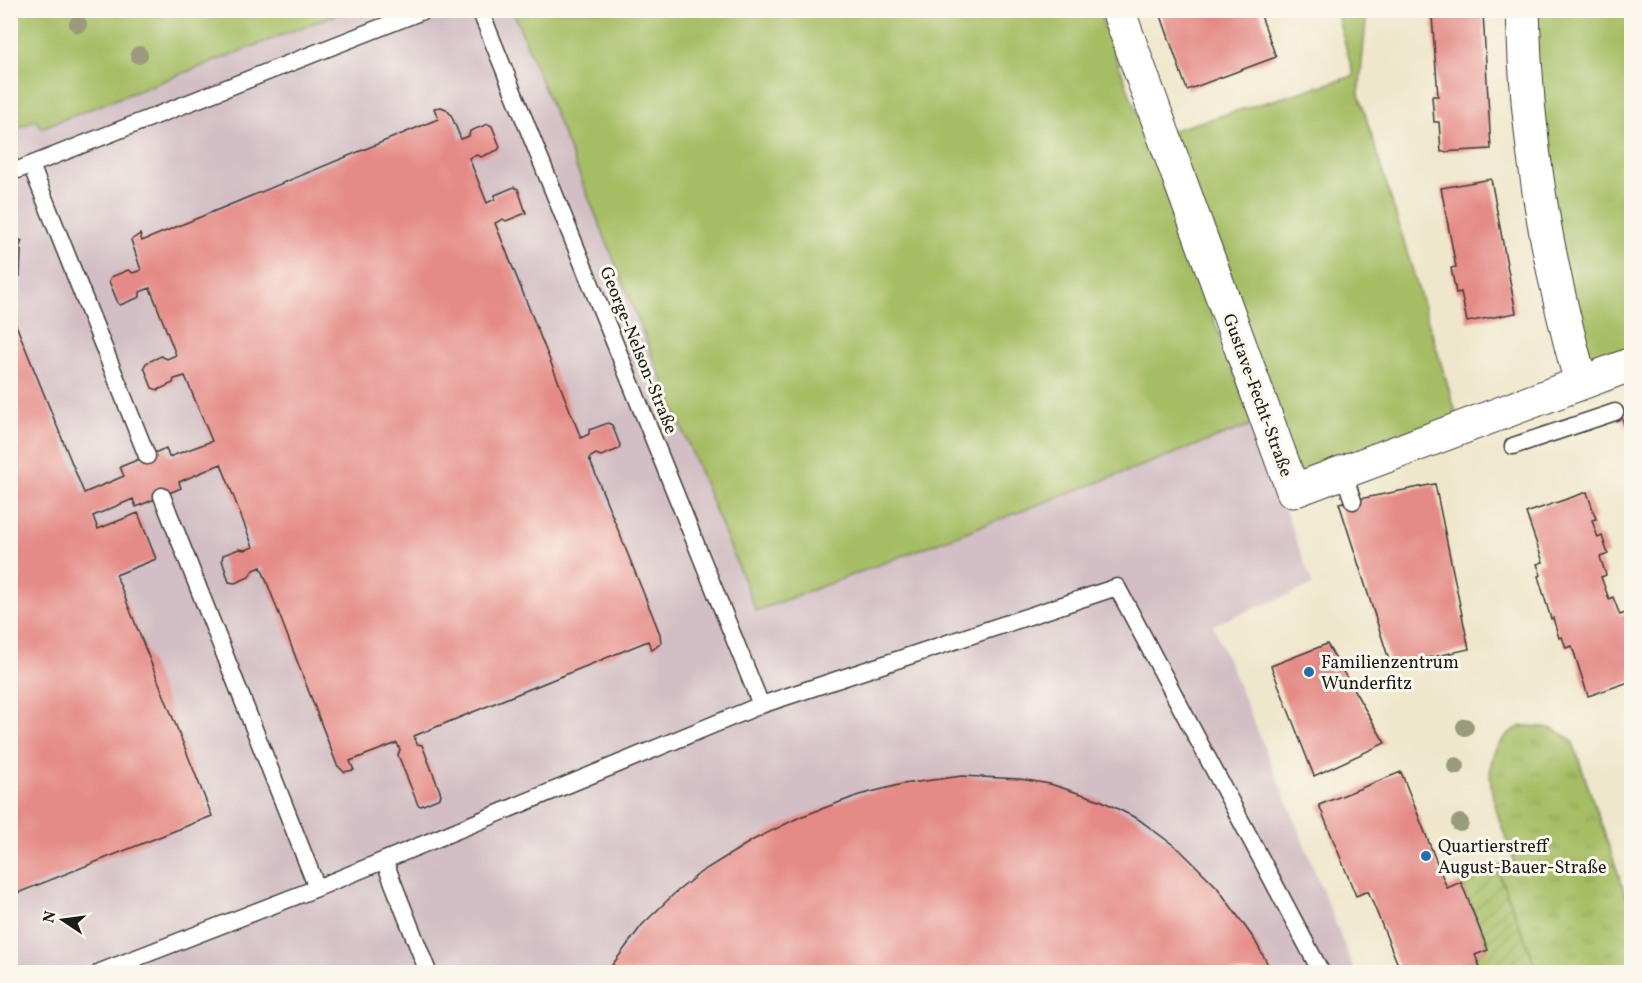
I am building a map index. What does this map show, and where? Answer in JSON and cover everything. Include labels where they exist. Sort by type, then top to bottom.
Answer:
[{"type":"street","name":"Gustave-Fecht-Straße","points":[[1118,10],[1293,491],[1348,486],[1510,435],[1581,383],[1632,364]]},
{"type":"street","points":[[1523,10],[1528,117],[1536,183],[1561,314],[1581,383]]},
{"type":"lane","points":[[10,173],[425,10]]},
{"type":"lane","name":"George-Nelson-Straße","points":[[480,10],[761,705]]},
{"type":"lane","points":[[31,165],[147,456]]},
{"type":"lane","points":[[1510,435],[1615,412]]},
{"type":"lane","points":[[162,496],[317,888]]},
{"type":"lane","points":[[100,972],[317,888],[761,705],[1117,587],[1321,972]]},
{"type":"lane","points":[[384,860],[428,972]]},
{"type":"shaded area","points":[[345,11],[1099,11],[1313,585],[1213,625],[1355,972],[11,972],[11,131],[36,120],[41,128]]},
{"type":"green space","points":[[11,10],[345,11],[41,128],[36,120],[11,131]]},
{"type":"green space","points":[[513,11],[1099,11],[1253,424],[756,611]]},
{"type":"green space","points":[[1336,11],[1367,11],[1359,94],[1461,429],[1293,491],[1163,133],[1354,76]]},
{"type":"green space","points":[[1523,11],[1631,11],[1631,364],[1581,383]]},
{"type":"green space","points":[[1521,726],[1548,728],[1572,740],[1631,910],[1631,972],[1538,972],[1496,867],[1514,861],[1495,807],[1490,769],[1494,752],[1504,738]]},
{"type":"green space","points":[[1496,867],[1538,972],[1482,972],[1475,955],[1488,949],[1461,882]]},
{"type":"building","points":[[1159,10],[1259,10],[1276,57],[1187,90]]},
{"type":"building","points":[[1483,13],[1491,149],[1441,152],[1439,122],[1434,122],[1432,96],[1438,96],[1432,16]]},
{"type":"building","points":[[441,107],[451,115],[461,139],[469,136],[470,131],[488,124],[492,126],[500,147],[498,150],[481,157],[477,155],[469,158],[487,203],[495,199],[495,195],[514,187],[518,189],[526,213],[495,223],[581,438],[589,434],[589,430],[608,423],[612,425],[620,445],[619,449],[601,456],[596,454],[589,458],[660,634],[661,643],[652,650],[648,641],[414,736],[417,744],[422,745],[441,794],[440,798],[421,806],[418,805],[398,755],[400,750],[397,743],[350,761],[354,770],[344,772],[337,765],[261,567],[252,571],[249,577],[235,583],[229,582],[222,560],[223,555],[253,547],[221,464],[179,482],[181,488],[136,507],[133,499],[93,516],[98,529],[138,513],[156,559],[116,575],[212,816],[10,896],[10,310],[84,493],[124,476],[120,467],[166,448],[169,457],[212,441],[185,376],[174,379],[173,383],[158,390],[152,388],[144,367],[146,363],[161,356],[167,359],[176,355],[150,288],[140,292],[140,297],[120,305],[109,281],[111,277],[128,270],[133,273],[141,270],[131,240],[140,234],[142,241],[438,119],[434,108]]},
{"type":"building","points":[[1491,179],[1516,313],[1467,322],[1461,292],[1456,293],[1451,268],[1456,267],[1441,188]]},
{"type":"building","points":[[10,236],[22,241],[19,248],[21,251],[20,276],[10,288]]},
{"type":"building","points":[[1632,408],[1632,425],[1625,427],[1620,412]]},
{"type":"building","points":[[1435,484],[1469,649],[1391,666],[1339,503]]},
{"type":"building","points":[[1587,492],[1596,519],[1592,520],[1598,538],[1602,536],[1608,554],[1600,557],[1606,575],[1601,577],[1609,599],[1613,597],[1620,615],[1628,612],[1632,630],[1632,681],[1588,696],[1572,646],[1566,648],[1562,637],[1559,638],[1553,618],[1551,619],[1538,576],[1541,575],[1537,564],[1543,562],[1526,513]]},
{"type":"building","points":[[1327,644],[1385,743],[1314,776],[1271,666]]},
{"type":"building","points":[[1401,772],[1447,888],[1461,882],[1488,950],[1475,955],[1482,972],[1401,972],[1368,891],[1356,896],[1319,805]]},
{"type":"building","points":[[962,776],[1020,779],[1050,784],[1100,800],[1138,819],[1180,850],[1217,887],[1254,939],[1272,972],[607,972],[642,925],[674,894],[701,872],[753,840],[800,817],[859,795],[903,784]]},
{"type":"place","name":"Familienzentrum Wunderfitz","points":[[1309,672]]},
{"type":"place","name":"Quartierstreff August-Bauer-Straße","points":[[1426,856]]}]
